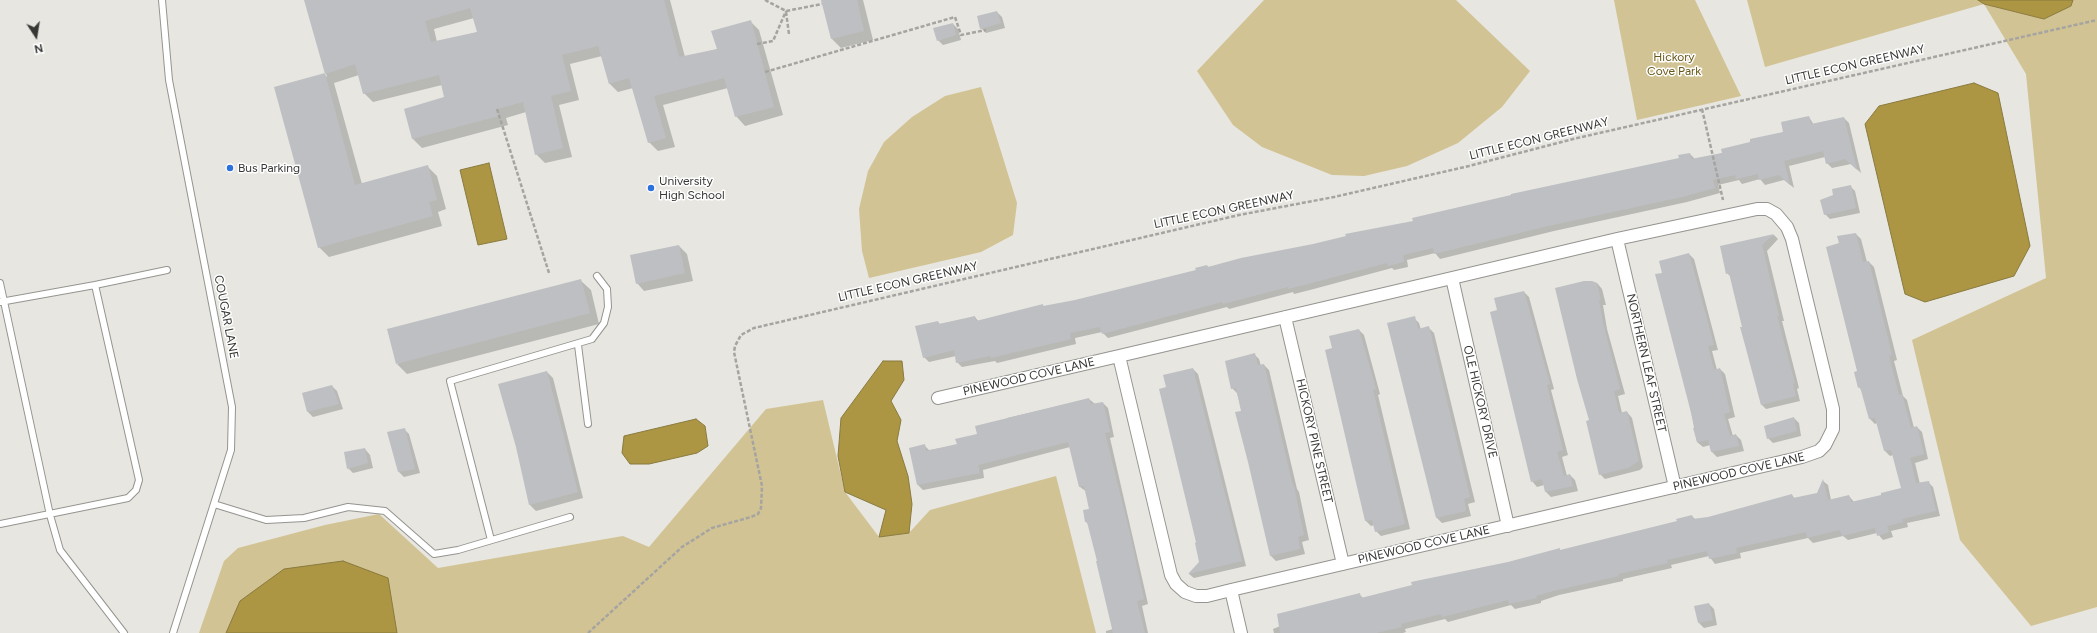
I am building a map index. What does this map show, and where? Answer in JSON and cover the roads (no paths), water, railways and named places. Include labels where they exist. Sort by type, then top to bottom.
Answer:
[{"type":"street","name":"PINEWOOD COVE LANE","points":[[938,398],[1617,239],[1746,210],[1767,209],[1776,214],[1787,227],[1794,245],[1834,418],[1833,428],[1825,445],[1819,451],[1802,457],[1207,596],[1196,596],[1185,592],[1176,584],[1171,575],[1119,356]]},
{"type":"street","name":"NORTHERN LEAF STREET","points":[[1617,239],[1675,487]]},
{"type":"street","name":"OLE HICKORY DRIVE","points":[[1452,278],[1508,526]]},
{"type":"street","name":"HICKORY PINE STREET","points":[[1285,317],[1343,564]]},
{"type":"street","points":[[1231,590],[1241,633]]},
{"type":"lane","name":"COUGAR LANE","points":[[162,0],[169,80],[232,407],[231,450],[173,633]]},
{"type":"lane","points":[[2,302],[167,270]]},
{"type":"lane","points":[[490,540],[450,381],[592,340],[604,322],[608,307],[607,289],[597,276]]},
{"type":"lane","points":[[0,283],[2,302],[50,515],[60,550],[124,633]]},
{"type":"lane","points":[[0,524],[128,498],[136,490],[139,480],[95,285]]},
{"type":"lane","points":[[578,345],[588,424]]},
{"type":"lane","points":[[214,504],[266,520],[304,518],[348,507],[385,510],[434,554],[458,550],[570,516]]},
{"type":"place","name":"Bus Parking","points":[[230,168]]},
{"type":"place","name":"University High School","points":[[651,188]]},
{"type":"park label","name":"Hickory Cove Park","points":[[1674,64]]}]
